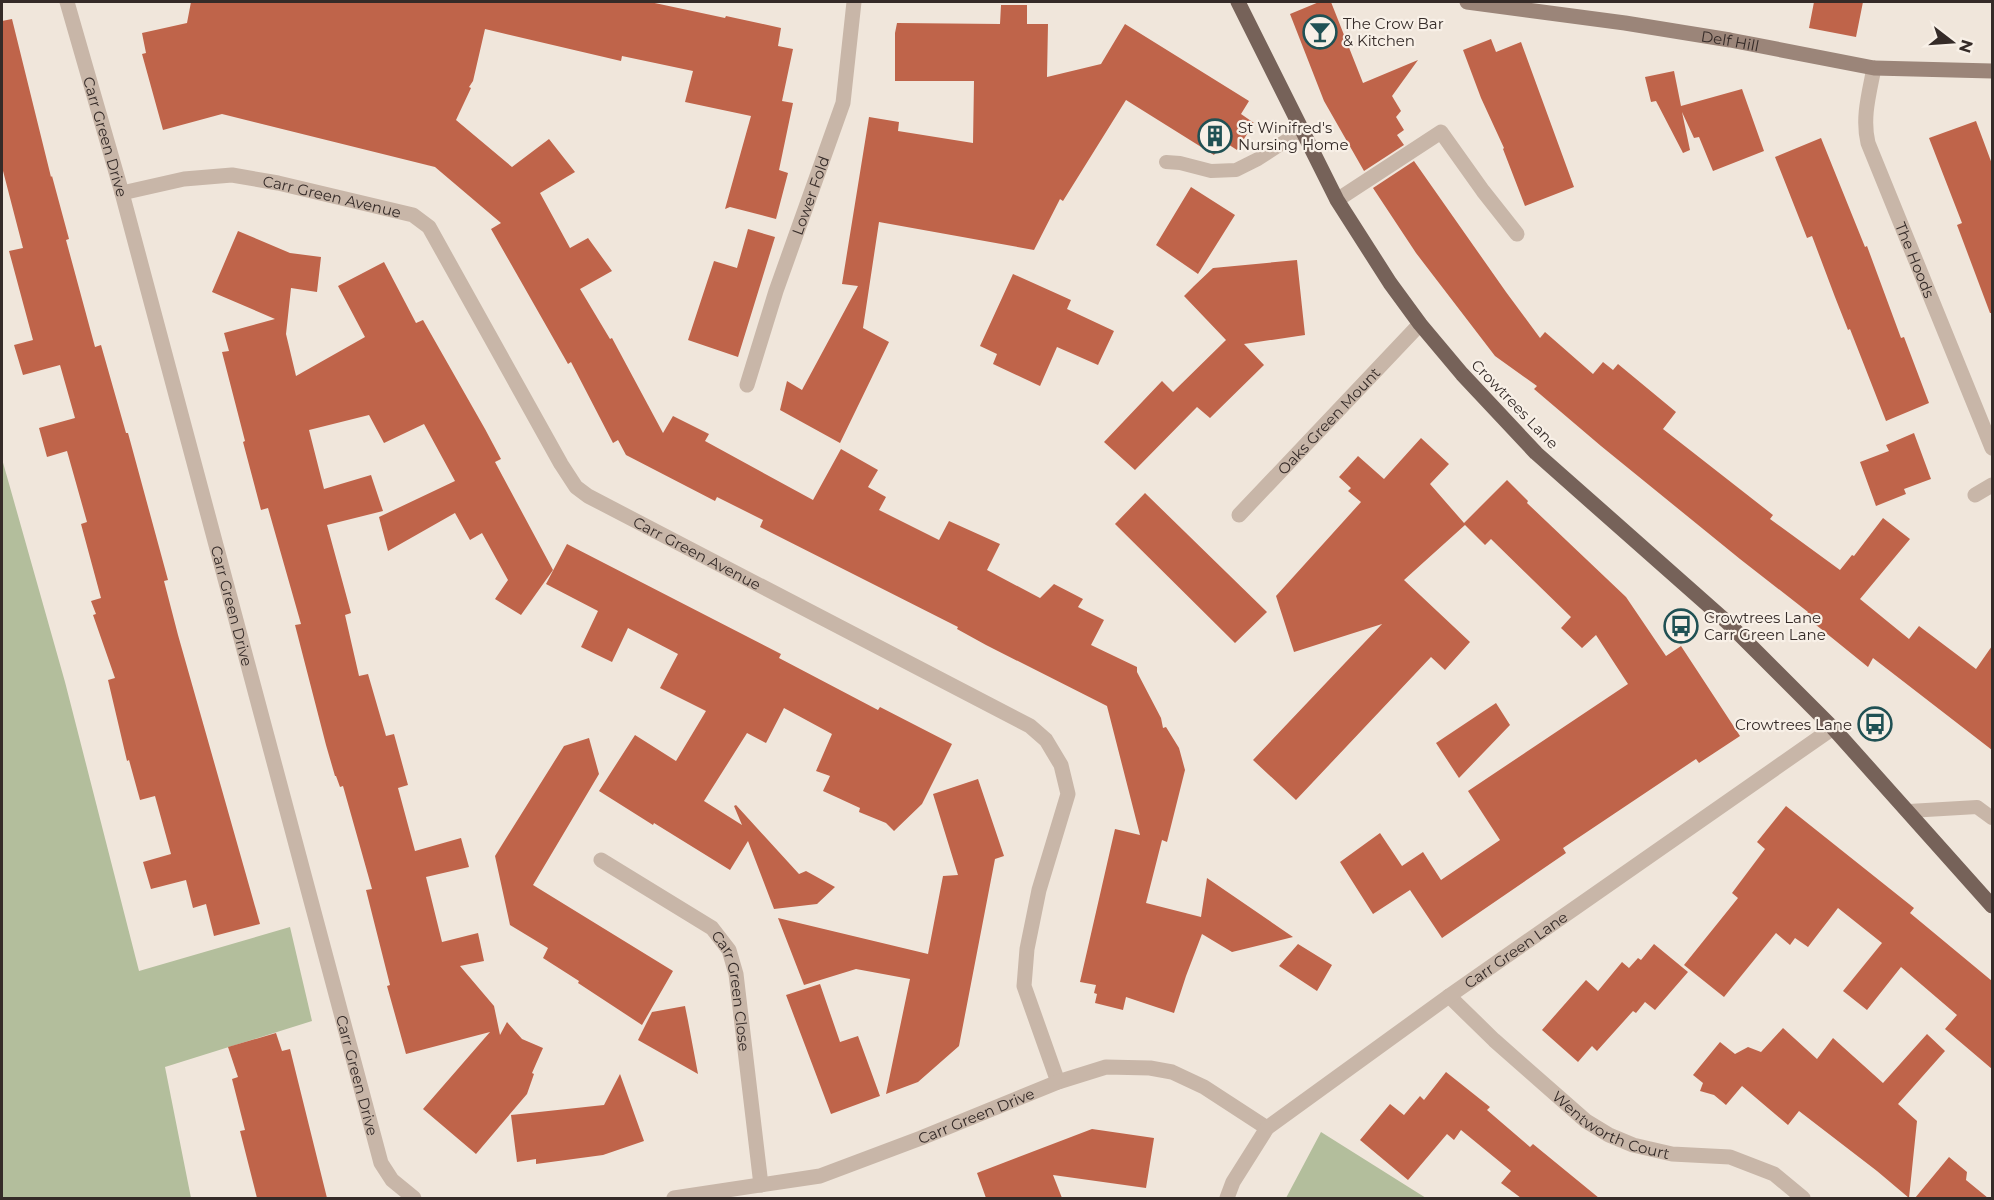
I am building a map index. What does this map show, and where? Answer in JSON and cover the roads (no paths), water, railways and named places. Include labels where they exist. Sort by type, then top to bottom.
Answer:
[{"type":"main road","name":"Crowtrees Lane","points":[[1242,3],[1255,39],[1337,200],[1390,283],[1420,324],[1462,374],[1536,453],[1727,622],[1833,728],[1909,810],[1992,906]]},
{"type":"street","name":"Carr Green Drive","points":[[67,2],[122,193],[381,1163],[392,1180],[414,1198]]},
{"type":"street","name":"Lower Fold","points":[[747,385],[776,291],[843,103],[854,2]]},
{"type":"street","name":"Delf Hill","points":[[1467,2],[1497,3],[1730,40],[1874,68],[1992,71]]},
{"type":"street","name":"The Hoods","points":[[1874,68],[1865,117],[1868,143],[1992,448]]},
{"type":"street","points":[[1337,200],[1441,132],[1482,191],[1517,234]]},
{"type":"street","name":"Carr Green Avenue","points":[[122,193],[184,179],[232,175],[278,183],[413,215],[429,227],[576,487],[588,496],[711,561],[1030,726],[1046,740],[1061,765],[1068,794],[1039,890],[1027,949],[1024,986],[1058,1082]]},
{"type":"street","name":"Oaks Green Mount","points":[[1239,515],[1420,324]]},
{"type":"street","points":[[1975,495],[1992,485]]},
{"type":"street","name":"Carr Green Lane","points":[[1227,1198],[1233,1182],[1267,1128],[1449,996],[1833,728]]},
{"type":"street","name":"Carr Green Close","points":[[601,860],[712,928],[729,950],[736,974],[761,1185]]},
{"type":"street","name":"Wentworth Court","points":[[1449,996],[1494,1040],[1586,1121],[1610,1135],[1633,1145],[1672,1154],[1730,1157],[1774,1174],[1803,1198]]},
{"type":"street","name":"Carr Green Drive","points":[[674,1198],[820,1176],[1058,1082],[1106,1067],[1150,1068],[1172,1072],[1204,1087],[1267,1128]]},
{"type":"lane","points":[[1166,162],[1211,171],[1236,170],[1302,131]]},
{"type":"lane","points":[[1909,810],[1977,807],[1992,818]]},
{"type":"place","name":"The Crow Bar & Kitchen","points":[[1320,32]]},
{"type":"place","name":"St Winifred's Nursing Home","points":[[1215,136]]},
{"type":"place","name":"Crowtrees Lane Carr Green Lane","points":[[1681,626]]},
{"type":"place","name":"Crowtrees Lane","points":[[1875,724]]}]
